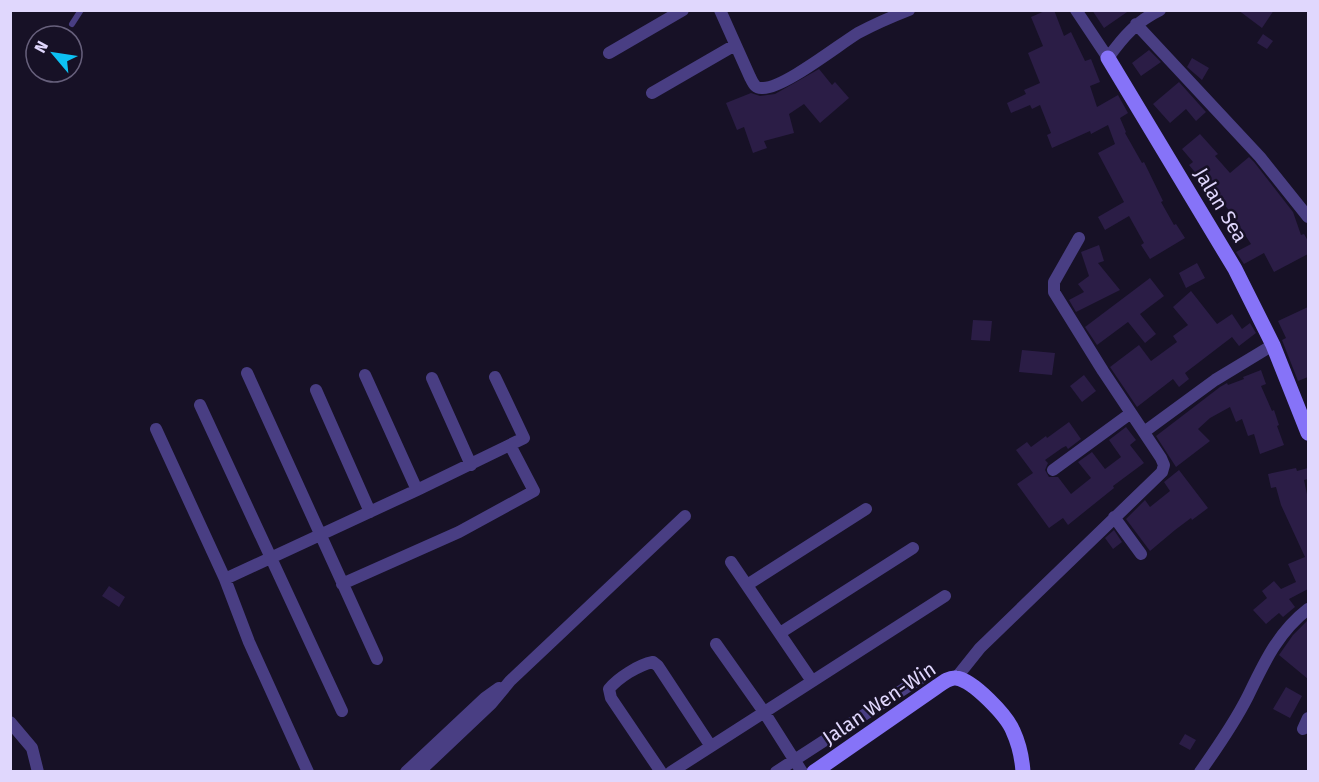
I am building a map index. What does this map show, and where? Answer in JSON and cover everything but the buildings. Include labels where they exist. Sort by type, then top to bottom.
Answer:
[{"type":"street","points":[[609,53],[683,10]]},
{"type":"street","points":[[720,10],[756,87],[765,88],[786,80],[872,26],[909,10]]},
{"type":"street","name":"Jalan Sea","points":[[1076,10],[1108,58],[1235,269],[1273,345],[1308,433]]},
{"type":"street","points":[[1108,58],[1136,24],[1160,10]]},
{"type":"street","points":[[1136,24],[1260,157],[1308,217]]},
{"type":"street","points":[[652,93],[735,45]]},
{"type":"street","points":[[956,678],[980,648],[1162,472],[1164,465],[1054,292],[1054,282],[1079,238]]},
{"type":"street","points":[[1144,432],[1215,380],[1273,345]]},
{"type":"street","points":[[246,373],[377,659]]},
{"type":"street","points":[[365,375],[417,490]]},
{"type":"street","points":[[225,579],[471,465],[524,438],[495,377]]},
{"type":"street","points":[[432,378],[471,465]]},
{"type":"street","points":[[316,390],[370,512]]},
{"type":"street","points":[[200,405],[342,711]]},
{"type":"street","points":[[1053,470],[1131,413]]},
{"type":"street","points":[[156,429],[225,579],[249,642],[308,771]]},
{"type":"street","points":[[342,584],[459,532],[534,491],[510,445]]},
{"type":"street","points":[[747,585],[866,509]]},
{"type":"street","points":[[419,771],[491,704],[510,681],[686,516]]},
{"type":"street","points":[[1114,517],[1141,554]]},
{"type":"street","points":[[780,633],[913,548]]},
{"type":"street","points":[[731,562],[812,681]]},
{"type":"street","points":[[671,771],[945,596]]},
{"type":"street","points":[[1200,771],[1247,697],[1269,652],[1296,618],[1308,609]]},
{"type":"street","points":[[716,644],[802,771]]},
{"type":"street","points":[[661,771],[611,698],[609,689],[613,683],[646,663],[653,662],[658,666],[710,745]]},
{"type":"street","points":[[776,771],[927,674]]},
{"type":"street","name":"Jalan Wen-Win","points":[[814,771],[947,680],[956,678],[977,688],[1012,728],[1022,754],[1023,771]]},
{"type":"street","points":[[406,771],[485,698],[510,681]]},
{"type":"street","points":[[10,722],[32,748],[38,771]]},
{"type":"lane","points":[[72,24],[81,10]]}]
